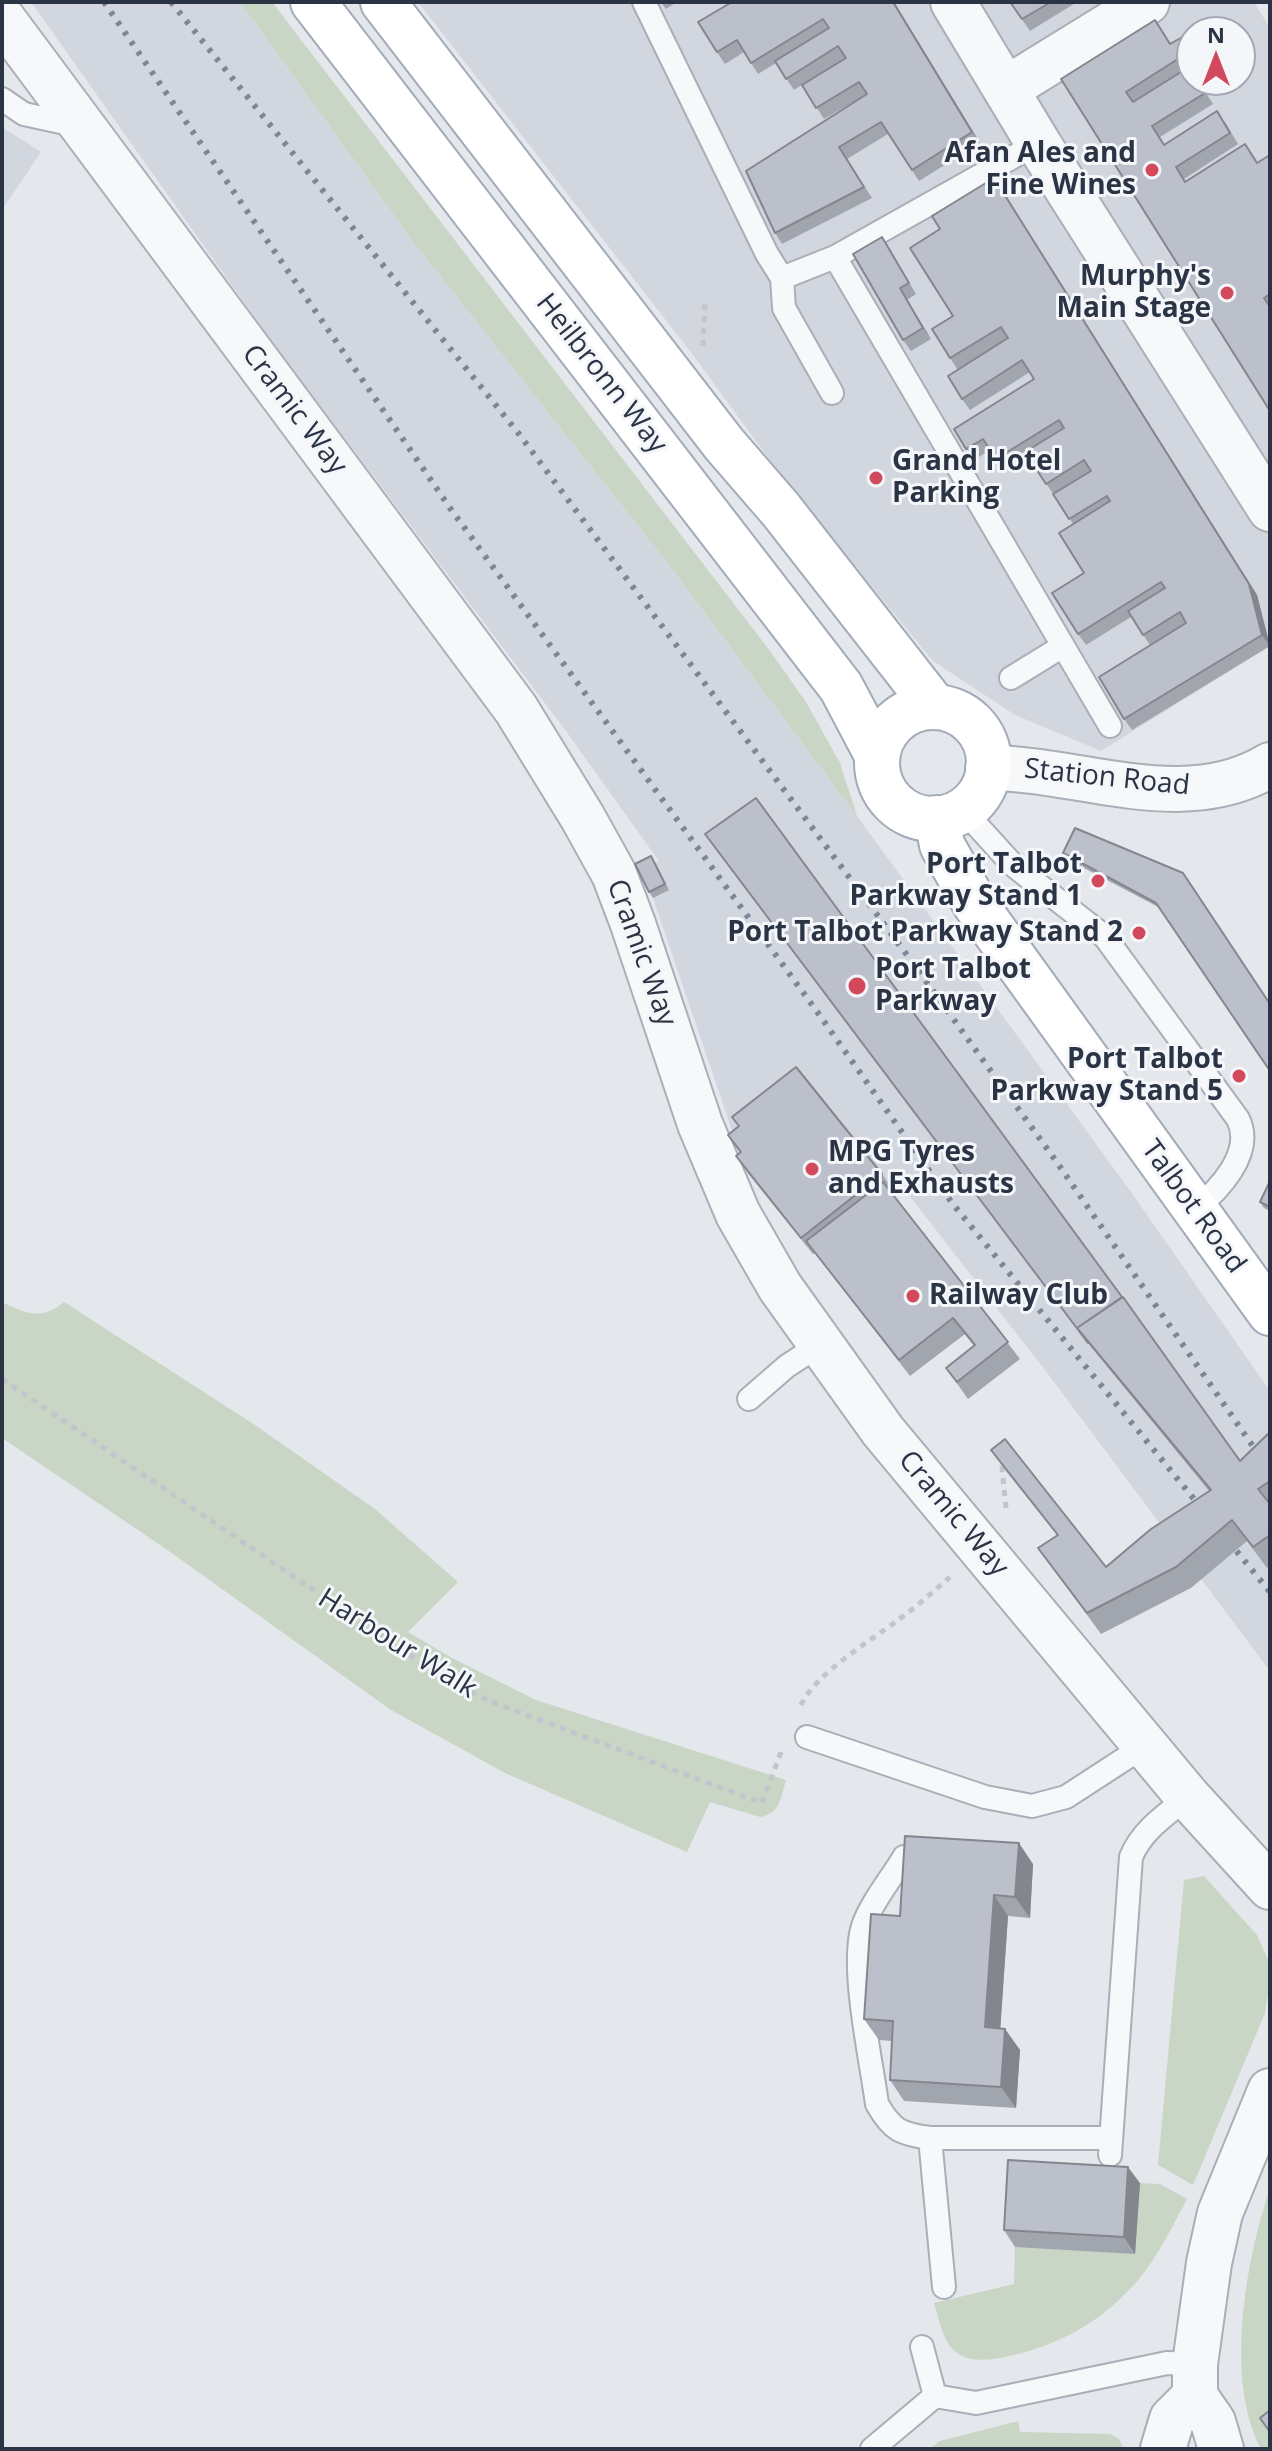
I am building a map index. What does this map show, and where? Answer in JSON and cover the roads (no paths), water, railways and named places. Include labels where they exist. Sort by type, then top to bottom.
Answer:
[{"type":"main road","name":"Heilbronn Way","points":[[313,2],[841,687],[877,755]]},
{"type":"main road","name":"Heilbronn Way","points":[[383,2],[724,444],[781,510],[935,707]]},
{"type":"main road","points":[[935,707],[953,711],[969,720],[988,750],[988,768],[984,786],[975,799],[950,814],[914,816],[899,808],[880,784],[877,755],[891,725],[904,715],[935,707]]},
{"type":"main road","name":"Talbot Road","points":[[950,814],[942,845],[975,904],[1194,1210],[1269,1286]]},
{"type":"street","points":[[953,2],[1038,143],[1270,509]]},
{"type":"street","points":[[1006,89],[1147,2]]},
{"type":"street","name":"Cramic Way","points":[[2,18],[516,709],[583,818],[614,874],[629,911],[700,1124],[738,1214],[780,1287],[883,1431],[1188,1797],[1270,1887]]},
{"type":"street","name":"Station Road","points":[[988,768],[1014,768],[1169,790],[1216,787],[1256,774],[1270,765]]},
{"type":"street","points":[[1163,2449],[1172,2419],[1195,2380],[1209,2263],[1220,2213],[1270,2091]]},
{"type":"street","points":[[1195,2380],[1221,2449]]},
{"type":"lane","points":[[644,2],[767,254],[782,278],[784,308],[832,393]]},
{"type":"lane","points":[[2,99],[24,114],[85,128]]},
{"type":"lane","points":[[782,278],[835,257],[1038,143]]},
{"type":"lane","points":[[835,257],[1110,726]]},
{"type":"lane","points":[[1011,678],[1063,646]]},
{"type":"lane","points":[[950,814],[1105,937],[1238,1119],[1242,1134],[1238,1156],[1214,1194],[1194,1210]]},
{"type":"lane","points":[[749,1399],[787,1366],[821,1344]]},
{"type":"lane","points":[[798,1735],[985,1797],[1032,1806],[1066,1797],[1146,1745]]},
{"type":"lane","points":[[904,1857],[864,1923],[859,1943],[859,1969],[877,2104],[887,2122],[900,2132],[930,2138],[1111,2146],[1131,1857],[1136,1845],[1149,1830],[1188,1797]]},
{"type":"lane","points":[[930,2138],[929,2155],[944,2287]]},
{"type":"lane","points":[[922,2347],[935,2396]]},
{"type":"lane","points":[[872,2449],[935,2396],[976,2403],[1167,2363],[1195,2380]]},
{"type":"railway","points":[[104,2],[450,508],[818,1013],[952,1203],[1270,1592]]},
{"type":"railway","points":[[171,2],[519,434],[907,955],[1056,1161],[1270,1471]]},
{"type":"place","name":"Afan Ales and Fine Wines","points":[[1152,170]]},
{"type":"place","name":"Murphy's Main Stage","points":[[1227,293]]},
{"type":"place","name":"Grand Hotel Parking","points":[[876,478]]},
{"type":"place","name":"Port Talbot Parkway Stand 1","points":[[1098,881]]},
{"type":"place","name":"Port Talbot Parkway Stand 2","points":[[1139,933]]},
{"type":"place","name":"Port Talbot Parkway","points":[[857,986]]},
{"type":"place","name":"Port Talbot Parkway Stand 5","points":[[1239,1076]]},
{"type":"place","name":"MPG Tyres and Exhausts","points":[[812,1169]]},
{"type":"place","name":"Railway Club","points":[[913,1296]]}]
